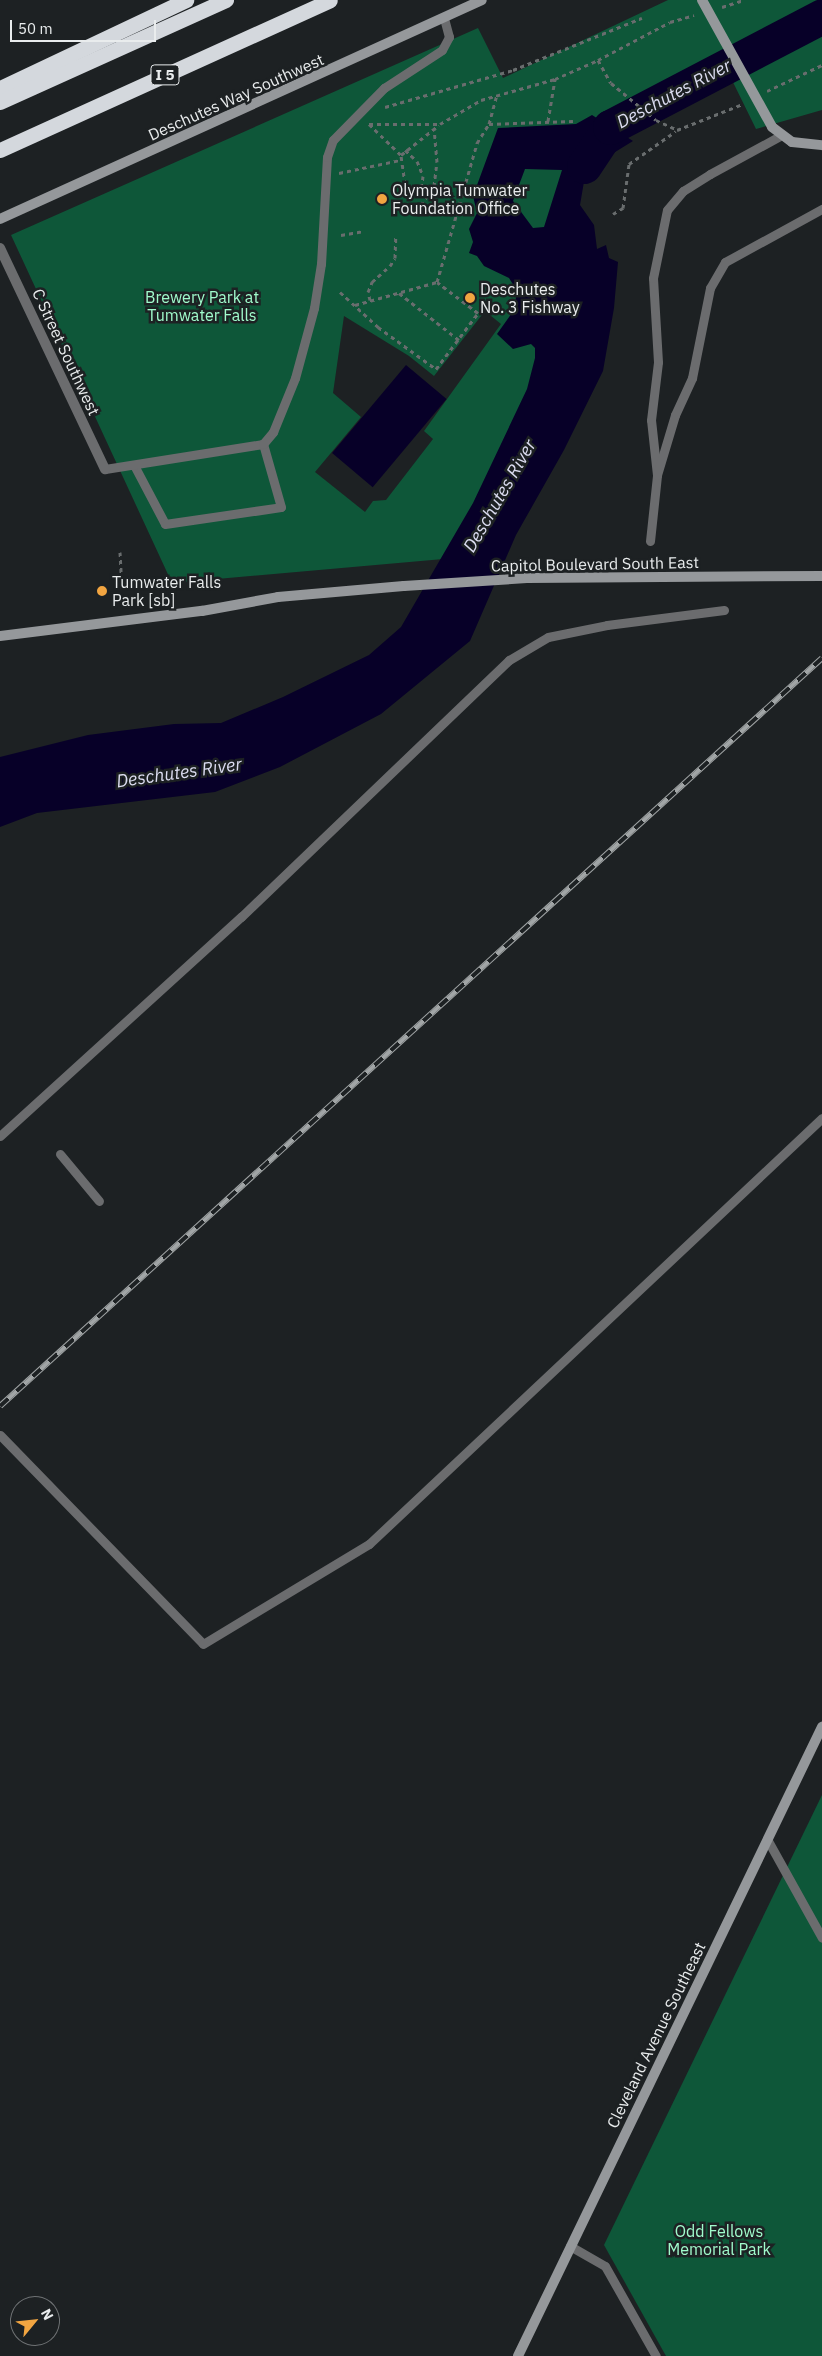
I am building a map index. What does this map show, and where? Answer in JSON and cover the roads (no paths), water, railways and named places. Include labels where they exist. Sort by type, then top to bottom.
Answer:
[{"type":"highway","points":[[0,88],[186,0]]},
{"type":"highway","points":[[0,102],[226,0]]},
{"type":"highway","name":"I 5","points":[[0,150],[330,0]]},
{"type":"main road","name":"Deschutes Way Southwest","points":[[0,219],[482,0]]},
{"type":"main road","points":[[702,0],[766,118],[780,136],[802,145],[822,146]]},
{"type":"main road","name":"Capitol Boulevard South East","points":[[0,636],[202,611],[278,597],[527,578],[822,576]]},
{"type":"main road","name":"Cleveland Avenue Southeast","points":[[518,2356],[822,1727]]},
{"type":"street","name":"C Street Southwest","points":[[0,248],[105,469]]},
{"type":"lane","points":[[135,467],[165,524],[281,507],[263,444],[285,405],[303,354],[319,281],[327,157],[333,140],[384,88],[442,50],[449,37],[444,18]]},
{"type":"lane","points":[[657,475],[651,420],[658,362],[653,278],[667,210],[683,191],[780,136]]},
{"type":"lane","points":[[650,541],[657,475],[675,415],[692,378],[710,288],[725,262],[822,209]]},
{"type":"lane","points":[[105,469],[135,467],[263,444]]},
{"type":"lane","points":[[0,1136],[241,917],[509,660],[548,637],[607,625],[724,610]]},
{"type":"lane","points":[[0,1435],[203,1644],[370,1544],[822,1118]]},
{"type":"lane","points":[[60,1154],[99,1201]]},
{"type":"lane","points":[[768,1839],[822,1938]]},
{"type":"lane","points":[[570,2246],[605,2266],[656,2356]]},
{"type":"water","points":[[592,115],[633,141],[586,170],[580,205],[594,225],[597,249],[606,245],[609,258],[618,262],[614,308],[603,371],[564,450],[516,535],[470,641],[381,714],[280,767],[215,792],[37,813],[0,827],[0,757],[88,735],[174,724],[221,723],[283,697],[369,655],[401,627],[473,503],[527,389],[535,358],[535,348],[531,344],[513,349],[497,334],[514,310],[516,297],[514,286],[509,278],[484,266],[477,256],[469,253],[473,242],[469,229],[477,213],[473,196],[498,128],[576,124]],"holes":[[[525,169],[562,170],[544,227],[533,228],[513,201]]]},
{"type":"water","points":[[406,365],[447,399],[373,487],[332,453]]},
{"type":"waterway","name":"Deschutes River","points":[[584,166],[610,127],[822,16]]},
{"type":"railway","points":[[0,1406],[822,658]]},
{"type":"place","name":"Olympia Tumwater Foundation Office","points":[[382,199]]},
{"type":"place","name":"Deschutes No. 3 Fishway","points":[[470,298]]},
{"type":"place","name":"Tumwater Falls Park [sb]","points":[[102,591]]},
{"type":"park label","name":"Brewery Park at Tumwater Falls","points":[[202,306]]},
{"type":"park label","name":"Odd Fellows Memorial Park","points":[[719,2240]]}]
